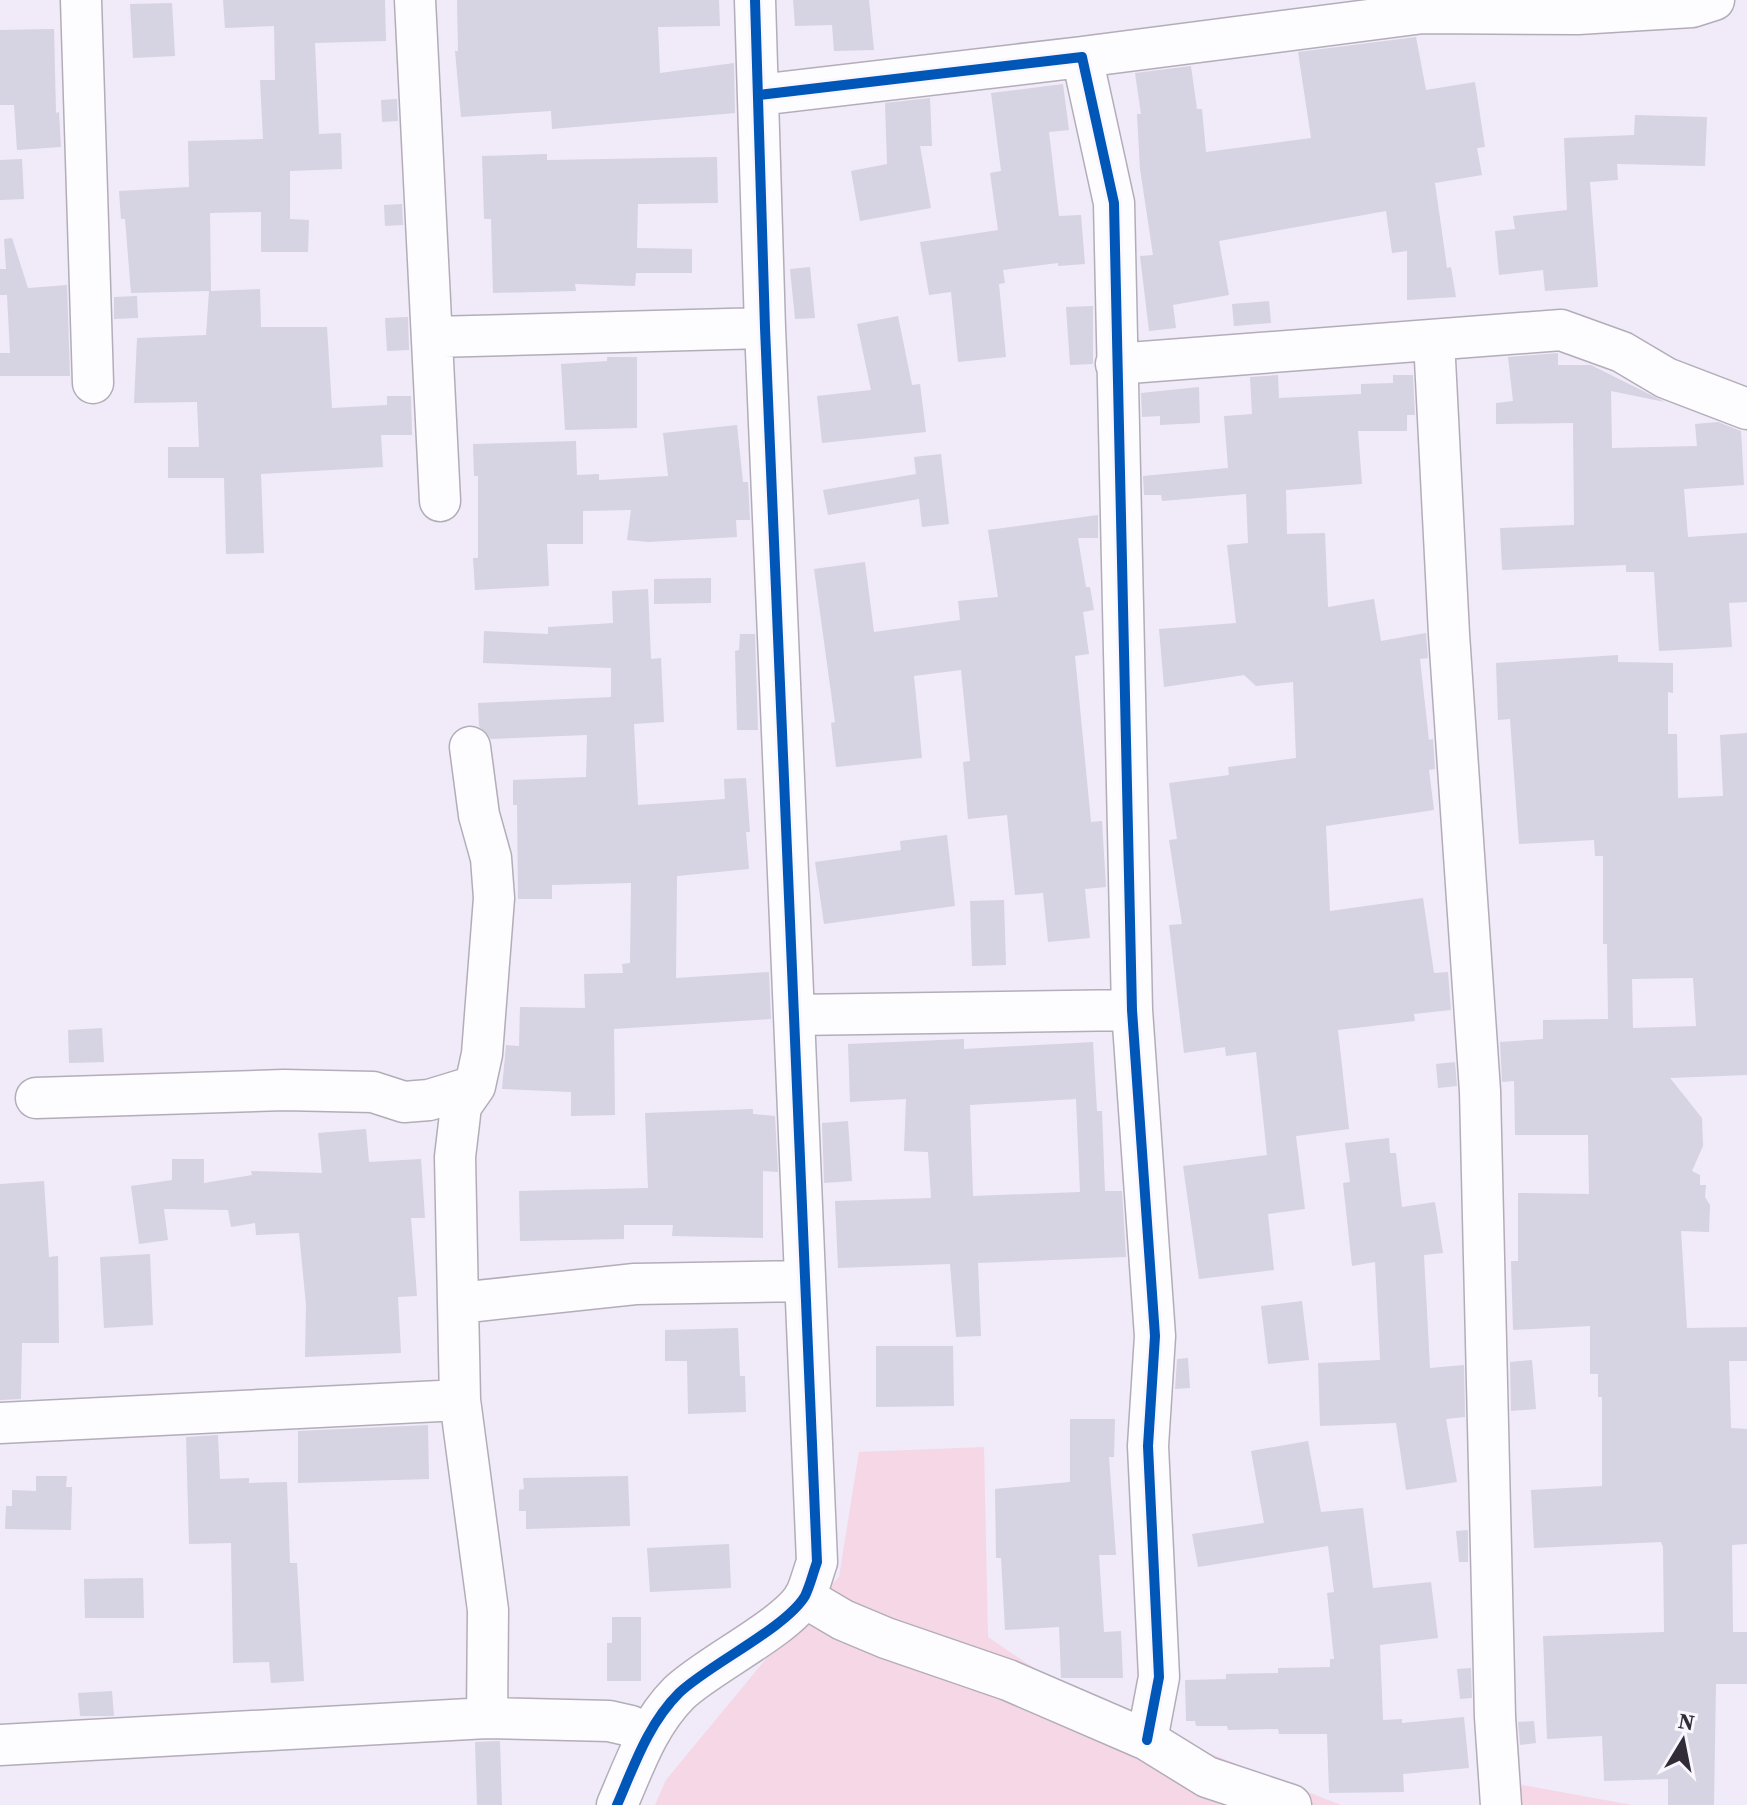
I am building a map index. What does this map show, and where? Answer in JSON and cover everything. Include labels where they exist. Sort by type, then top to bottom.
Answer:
[{"type":"street","points":[[81,0],[93,383]]},
{"type":"street","points":[[415,0],[440,501]]},
{"type":"street","points":[[617,1805],[645,1741],[680,1692],[787,1615],[804,1597],[817,1562],[765,328],[755,0]]},
{"type":"street","points":[[759,95],[1423,13],[1578,14],[1692,7],[1714,0]]},
{"type":"street","points":[[1082,57],[1114,203],[1132,1010],[1155,1336],[1148,1446],[1159,1677],[1147,1740]]},
{"type":"street","points":[[434,337],[765,328]]},
{"type":"street","points":[[1116,364],[1561,330],[1622,352],[1666,378],[1747,409]]},
{"type":"street","points":[[1434,340],[1449,634],[1480,1091],[1495,1717],[1501,1805]]},
{"type":"street","points":[[470,747],[479,815],[491,858],[494,898],[482,1054],[475,1086],[461,1106],[455,1157],[460,1400],[488,1610],[487,1718]]},
{"type":"street","points":[[794,1015],[1132,1010]]},
{"type":"street","points":[[36,1098],[284,1090],[373,1092],[404,1102],[429,1100],[475,1086]]},
{"type":"street","points":[[459,1303],[635,1284],[805,1281]]},
{"type":"street","points":[[0,1423],[460,1400]]},
{"type":"street","points":[[804,1597],[843,1620],[886,1638],[1008,1680],[1147,1740],[1207,1777],[1291,1805]]},
{"type":"street","points":[[0,1745],[487,1718],[609,1721],[631,1726],[645,1741]]},
{"type":"shaded area","points":[[984,1447],[988,1637],[1091,1707],[1341,1805],[655,1805],[666,1780],[794,1625],[839,1577],[859,1452]]},
{"type":"shaded area","points":[[1523,1785],[1632,1805],[1505,1805]]},
{"type":"building","points":[[223,0],[385,0],[386,41],[315,43],[319,134],[341,133],[342,169],[290,171],[290,219],[309,220],[308,252],[261,252],[261,212],[210,213],[211,291],[260,289],[261,327],[327,327],[332,408],[387,405],[387,396],[411,396],[412,435],[381,435],[383,467],[261,474],[264,553],[226,554],[224,478],[168,478],[168,447],[199,447],[197,402],[134,403],[137,338],[206,335],[209,291],[131,293],[125,219],[121,219],[119,191],[189,187],[188,141],[263,139],[260,80],[275,80],[274,26],[225,28]]},
{"type":"building","points":[[457,0],[719,0],[720,26],[658,27],[660,73],[734,63],[735,113],[552,129],[551,111],[461,117],[455,51],[458,51]]},
{"type":"building","points":[[793,0],[869,0],[874,50],[834,51],[832,25],[795,26]]},
{"type":"building","points":[[172,3],[175,56],[133,58],[130,4]]},
{"type":"building","points":[[54,29],[56,113],[59,112],[61,147],[17,150],[14,105],[0,105],[0,30]]},
{"type":"building","points":[[1416,37],[1426,90],[1475,82],[1485,147],[1477,148],[1482,175],[1435,183],[1447,268],[1451,267],[1456,297],[1407,300],[1407,251],[1392,253],[1386,211],[1219,241],[1229,295],[1173,305],[1176,328],[1149,331],[1140,256],[1153,255],[1140,169],[1137,114],[1141,114],[1135,73],[1191,66],[1197,109],[1202,109],[1206,152],[1311,138],[1298,52]]},
{"type":"building","points":[[1063,84],[1069,130],[1049,132],[1059,216],[1081,215],[1085,264],[1058,266],[1058,263],[1003,270],[1005,283],[999,284],[1006,357],[958,362],[951,292],[929,295],[920,242],[998,230],[990,173],[1001,171],[991,93]]},
{"type":"building","points":[[930,98],[932,146],[920,146],[931,208],[860,221],[851,171],[887,164],[885,103]]},
{"type":"building","points":[[397,99],[398,121],[382,122],[381,100]]},
{"type":"building","points":[[1635,115],[1707,117],[1705,166],[1617,164],[1618,180],[1590,182],[1598,287],[1545,291],[1543,270],[1499,275],[1495,231],[1515,229],[1513,216],[1567,210],[1564,138],[1634,135]]},
{"type":"building","points":[[547,154],[547,160],[717,157],[718,203],[638,204],[637,248],[692,249],[692,273],[636,273],[635,286],[575,284],[576,291],[493,293],[491,219],[484,219],[482,156]]},
{"type":"building","points":[[22,159],[24,199],[0,200],[0,160]]},
{"type":"building","points":[[402,204],[403,225],[385,226],[384,205]]},
{"type":"building","points":[[12,238],[28,288],[67,285],[70,376],[0,376],[0,353],[10,353],[7,295],[0,295],[0,269],[6,269],[4,239]]},
{"type":"building","points":[[810,267],[815,318],[795,319],[790,269]]},
{"type":"building","points":[[137,296],[138,318],[114,319],[114,297]]},
{"type":"building","points":[[1269,301],[1271,323],[1234,326],[1232,304]]},
{"type":"building","points":[[1093,306],[1093,364],[1070,365],[1066,307]]},
{"type":"building","points":[[898,316],[912,385],[920,384],[926,432],[822,443],[817,396],[871,390],[857,324]]},
{"type":"building","points":[[408,317],[409,350],[387,351],[385,318]]},
{"type":"building","points":[[1558,353],[1558,365],[1591,365],[1665,402],[1611,391],[1612,448],[1697,446],[1695,424],[1718,422],[1741,431],[1744,485],[1684,489],[1688,537],[1747,533],[1747,602],[1729,603],[1732,647],[1659,651],[1654,572],[1626,572],[1626,565],[1502,570],[1500,528],[1574,525],[1573,423],[1496,424],[1496,403],[1513,401],[1508,357]]},
{"type":"building","points":[[607,357],[637,357],[637,428],[565,430],[561,364],[607,361]]},
{"type":"building","points":[[1278,375],[1279,398],[1361,394],[1361,384],[1393,383],[1393,375],[1413,375],[1415,415],[1407,415],[1407,431],[1358,431],[1362,484],[1286,490],[1287,534],[1325,533],[1328,607],[1374,599],[1381,641],[1426,633],[1428,658],[1420,659],[1429,740],[1433,739],[1435,769],[1429,770],[1434,810],[1326,826],[1330,911],[1423,898],[1434,973],[1448,972],[1451,1010],[1414,1014],[1415,1021],[1338,1030],[1349,1129],[1296,1136],[1305,1209],[1268,1214],[1274,1270],[1199,1279],[1183,1166],[1267,1155],[1256,1052],[1226,1056],[1225,1047],[1184,1053],[1169,925],[1182,924],[1169,840],[1177,839],[1169,783],[1229,775],[1228,767],[1296,758],[1293,682],[1256,686],[1244,675],[1164,687],[1159,629],[1236,623],[1227,545],[1248,543],[1246,494],[1162,501],[1161,495],[1144,495],[1143,476],[1228,468],[1224,416],[1252,414],[1250,377]]},
{"type":"building","points":[[1199,387],[1200,423],[1160,425],[1160,416],[1142,417],[1141,393]]},
{"type":"building","points":[[737,425],[743,482],[748,482],[750,520],[736,520],[737,537],[649,542],[627,540],[631,510],[583,511],[583,544],[547,544],[549,586],[475,590],[473,558],[478,558],[478,476],[474,476],[473,444],[576,441],[577,475],[599,474],[599,480],[668,476],[663,433]]},
{"type":"building","points":[[941,454],[949,524],[922,527],[919,499],[828,515],[823,490],[916,474],[914,457]]},
{"type":"building","points":[[1098,515],[1098,538],[1078,538],[1086,587],[1090,587],[1094,610],[1083,612],[1089,654],[1075,656],[1091,822],[1102,821],[1106,887],[1085,889],[1090,938],[1048,942],[1043,893],[1015,895],[1007,815],[968,819],[963,762],[970,761],[961,670],[914,676],[922,758],[836,767],[831,723],[835,722],[814,569],[865,562],[874,632],[960,620],[958,601],[998,597],[988,530]]},
{"type":"building","points":[[711,578],[711,603],[654,604],[654,579]]},
{"type":"building","points":[[648,589],[651,659],[661,658],[664,722],[634,724],[638,805],[725,799],[724,779],[746,778],[750,832],[746,832],[749,869],[677,876],[676,978],[769,972],[771,1019],[614,1029],[615,1115],[571,1116],[571,1092],[502,1089],[506,1045],[519,1046],[520,1007],[585,1008],[584,974],[623,973],[622,964],[630,963],[631,883],[552,885],[552,899],[518,899],[517,805],[513,805],[513,780],[586,777],[587,735],[491,739],[479,726],[478,703],[611,697],[611,668],[483,663],[484,631],[548,634],[548,627],[613,623],[612,591]]},
{"type":"building","points":[[740,634],[755,634],[758,730],[737,730],[735,651],[739,650]]},
{"type":"building","points":[[1618,655],[1618,662],[1673,663],[1673,693],[1668,692],[1668,734],[1677,734],[1678,798],[1723,796],[1720,735],[1747,733],[1747,1075],[1670,1078],[1702,1118],[1703,1146],[1692,1171],[1700,1175],[1700,1185],[1706,1185],[1705,1197],[1710,1205],[1709,1232],[1681,1231],[1687,1328],[1747,1327],[1747,1361],[1729,1361],[1731,1428],[1747,1429],[1747,1544],[1732,1545],[1733,1632],[1747,1632],[1747,1684],[1716,1684],[1714,1805],[1668,1805],[1668,1779],[1604,1781],[1602,1736],[1547,1739],[1543,1636],[1664,1632],[1663,1547],[1661,1542],[1534,1548],[1531,1490],[1602,1486],[1602,1397],[1598,1397],[1598,1374],[1590,1374],[1590,1326],[1513,1330],[1511,1261],[1518,1261],[1518,1193],[1589,1194],[1588,1135],[1515,1135],[1514,1081],[1502,1082],[1500,1042],[1543,1039],[1543,1020],[1608,1019],[1607,944],[1603,944],[1603,856],[1595,856],[1594,840],[1519,844],[1510,719],[1498,720],[1496,663]],"holes":[[[1693,978],[1696,1026],[1633,1028],[1632,979]]]},
{"type":"building","points":[[947,835],[955,906],[824,924],[815,862],[901,850],[900,841]]},
{"type":"building","points":[[1004,900],[1006,965],[972,966],[970,901]]},
{"type":"building","points":[[102,1028],[104,1062],[69,1063],[68,1030]]},
{"type":"building","points":[[964,1039],[964,1049],[1093,1042],[1097,1111],[1102,1111],[1105,1191],[1122,1191],[1126,1257],[978,1263],[981,1336],[956,1337],[950,1264],[838,1268],[835,1201],[931,1198],[928,1152],[904,1151],[906,1099],[850,1102],[848,1044]],"holes":[[[1076,1099],[1080,1192],[973,1196],[970,1105]]]},
{"type":"building","points":[[1455,1062],[1457,1086],[1438,1088],[1436,1064]]},
{"type":"building","points":[[753,1109],[753,1114],[775,1116],[778,1172],[763,1171],[763,1238],[672,1236],[673,1225],[624,1225],[624,1239],[520,1241],[519,1191],[648,1188],[645,1113]]},
{"type":"building","points":[[848,1121],[852,1181],[824,1183],[822,1123]]},
{"type":"building","points":[[366,1129],[369,1162],[421,1159],[425,1218],[411,1218],[417,1296],[398,1297],[401,1353],[305,1357],[306,1305],[299,1233],[256,1235],[255,1223],[231,1227],[228,1210],[164,1209],[168,1240],[139,1244],[131,1186],[172,1180],[172,1159],[204,1159],[204,1183],[252,1175],[251,1171],[322,1173],[318,1133]]},
{"type":"building","points":[[1389,1138],[1390,1153],[1396,1153],[1402,1207],[1435,1202],[1443,1253],[1424,1255],[1430,1368],[1464,1365],[1465,1417],[1446,1419],[1457,1482],[1406,1490],[1396,1423],[1320,1426],[1318,1363],[1380,1360],[1375,1262],[1352,1266],[1343,1183],[1350,1182],[1345,1143]]},
{"type":"building","points":[[44,1181],[49,1257],[58,1256],[59,1343],[22,1343],[21,1399],[0,1400],[0,1184]]},
{"type":"building","points":[[150,1254],[153,1325],[104,1328],[100,1257]]},
{"type":"building","points":[[1302,1301],[1309,1360],[1268,1364],[1261,1306]]},
{"type":"building","points":[[738,1328],[740,1376],[745,1376],[746,1412],[688,1414],[687,1361],[665,1361],[665,1330]]},
{"type":"building","points":[[876,1346],[953,1346],[954,1406],[876,1407]]},
{"type":"building","points":[[1188,1358],[1190,1388],[1175,1389],[1177,1359]]},
{"type":"building","points":[[1532,1360],[1536,1409],[1511,1411],[1510,1362]]},
{"type":"building","points":[[1070,1419],[1115,1419],[1114,1457],[1109,1457],[1116,1555],[1099,1555],[1104,1632],[1121,1631],[1123,1678],[1061,1678],[1059,1627],[1005,1630],[1001,1558],[996,1558],[995,1489],[1070,1482]]},
{"type":"building","points":[[428,1425],[429,1479],[298,1483],[298,1431]]},
{"type":"building","points":[[218,1435],[220,1479],[249,1478],[249,1483],[287,1482],[290,1563],[297,1563],[304,1681],[271,1683],[269,1662],[233,1663],[231,1543],[189,1544],[186,1437]]},
{"type":"building","points":[[1308,1441],[1321,1512],[1363,1508],[1373,1588],[1431,1582],[1438,1638],[1380,1645],[1383,1720],[1402,1719],[1402,1723],[1464,1717],[1469,1768],[1403,1774],[1404,1792],[1329,1793],[1327,1734],[1279,1734],[1278,1729],[1228,1730],[1227,1726],[1196,1726],[1195,1721],[1186,1721],[1185,1680],[1226,1679],[1226,1674],[1278,1673],[1278,1668],[1330,1667],[1330,1659],[1334,1659],[1327,1593],[1334,1592],[1328,1546],[1198,1567],[1192,1534],[1264,1523],[1251,1451]]},
{"type":"building","points":[[36,1476],[67,1476],[66,1487],[72,1487],[71,1530],[5,1529],[6,1506],[12,1506],[12,1490],[36,1491]]},
{"type":"building","points":[[628,1476],[630,1526],[526,1529],[526,1511],[519,1511],[519,1490],[524,1489],[523,1478]]},
{"type":"building","points":[[1468,1530],[1468,1562],[1459,1562],[1456,1531]]},
{"type":"building","points":[[729,1544],[731,1588],[650,1592],[647,1548]]},
{"type":"building","points":[[143,1578],[144,1618],[85,1618],[84,1579]]},
{"type":"building","points":[[612,1617],[641,1617],[641,1681],[607,1681],[607,1643],[612,1643]]},
{"type":"building","points":[[1471,1668],[1472,1698],[1460,1699],[1457,1669]]},
{"type":"building","points":[[112,1691],[114,1716],[80,1716],[78,1693]]},
{"type":"building","points":[[1534,1721],[1536,1743],[1520,1745],[1518,1722]]},
{"type":"building","points":[[500,1741],[502,1805],[477,1805],[475,1742]]},
{"type":"cycle path","points":[[617,1805],[643,1746],[668,1705],[692,1682],[795,1608],[805,1596],[817,1562],[765,328],[755,0]]},
{"type":"cycle path","points":[[759,95],[1082,57],[1114,203],[1132,1010],[1155,1336],[1148,1446],[1159,1677],[1147,1740]]}]
